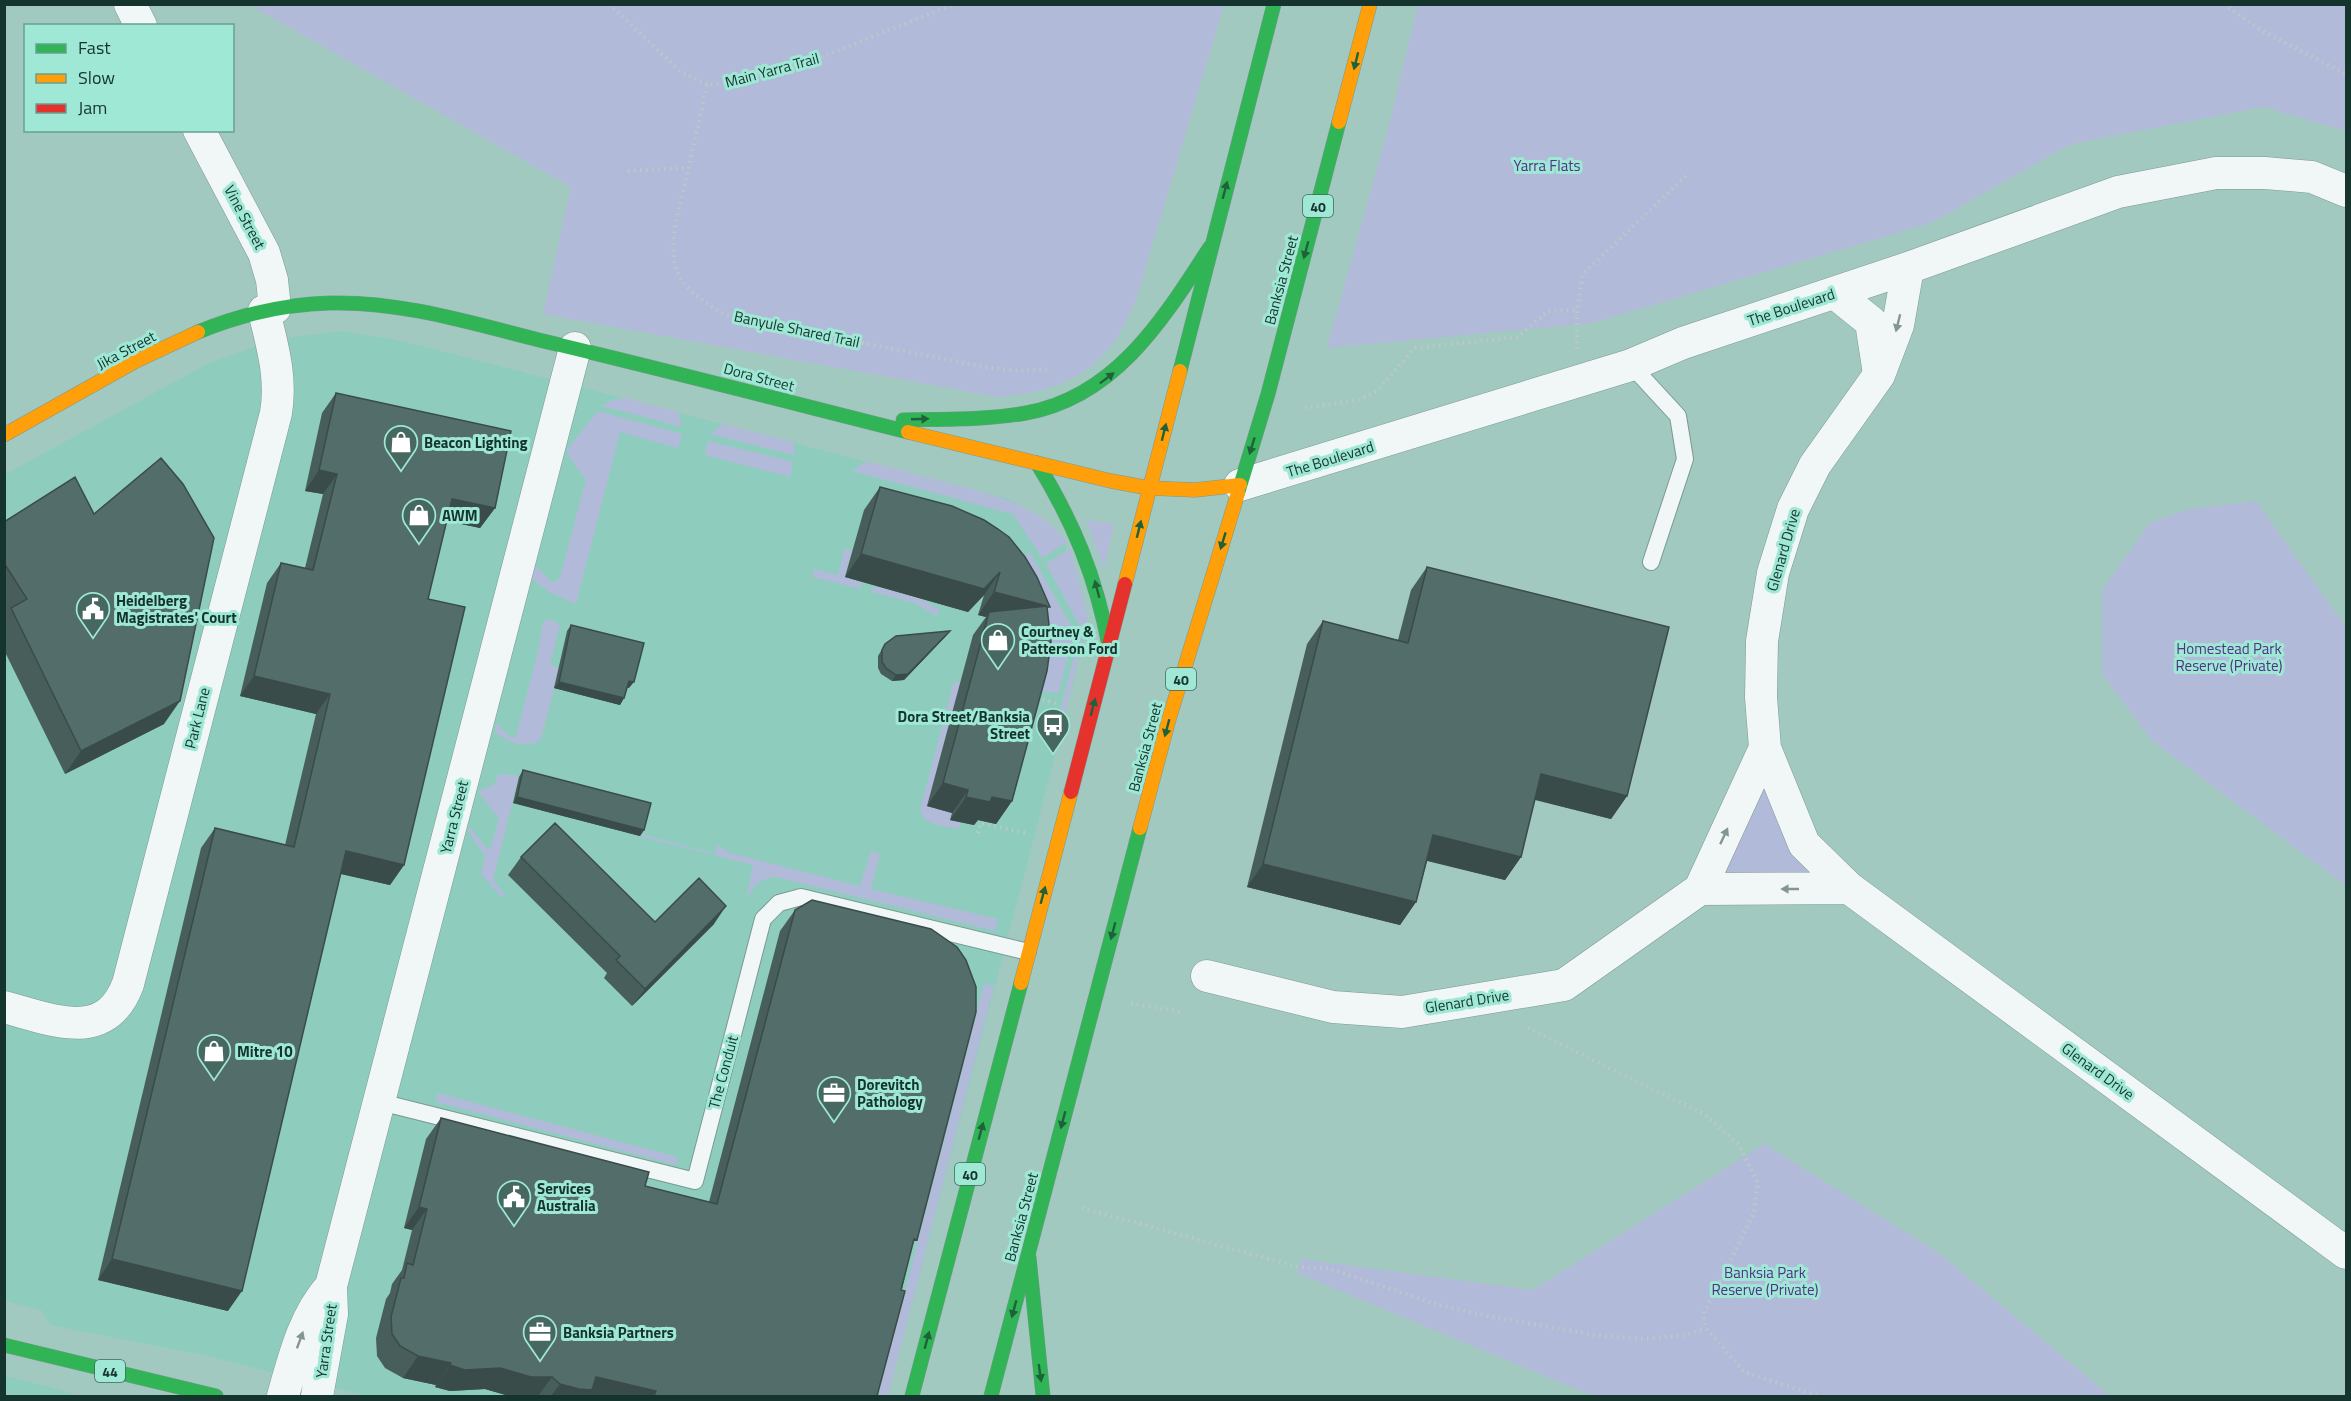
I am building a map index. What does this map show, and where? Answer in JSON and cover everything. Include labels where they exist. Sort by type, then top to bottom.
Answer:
[{"type":"main road","name":"40","points":[[912,1396],[1109,646],[1274,4]]},
{"type":"main road","name":"Banksia Street","points":[[991,1396],[1169,719],[1268,394],[1370,4]]},
{"type":"main road","points":[[862,421],[1018,413],[1044,409],[1084,394],[1122,366],[1141,347],[1211,247]]},
{"type":"main road","name":"Dora Street","points":[[269,310],[327,302],[397,307],[575,348],[862,421],[1149,488],[1195,490],[1240,485]]},
{"type":"main road","name":"Jika Street","points":[[4,435],[176,342],[209,328],[269,310]]},
{"type":"main road","points":[[1037,463],[1072,520],[1087,557],[1098,591],[1109,646]]},
{"type":"main road","points":[[1029,1252],[1043,1396]]},
{"type":"main road","name":"44","points":[[4,1345],[216,1396]]},
{"type":"street","points":[[130,4],[140,24]]},
{"type":"street","name":"Vine Street","points":[[200,132],[264,253],[272,280],[269,310]]},
{"type":"street","name":"The Boulevard","points":[[1240,485],[1286,473],[1631,364],[1683,343],[1908,268],[2118,192],[2216,173],[2265,173],[2312,177],[2346,190]]},
{"type":"street","name":"Glenard Drive","points":[[1908,268],[1898,325],[1879,375],[1815,465],[1793,509],[1773,573],[1762,641],[1761,697],[1765,748],[1804,844],[1849,888],[2346,1253]]},
{"type":"street","points":[[1835,293],[1871,322],[1879,375]]},
{"type":"street","name":"Park Lane","points":[[4,1007],[65,1022],[85,1024],[95,1022],[111,1011],[124,994],[128,984],[276,413],[278,370],[269,310]]},
{"type":"street","name":"Yarra Street","points":[[317,1396],[332,1314],[332,1286],[575,348]]},
{"type":"street","name":"Glenard Drive","points":[[1207,976],[1333,1008],[1402,1012],[1564,985],[1700,889],[1765,748]]},
{"type":"street","points":[[1700,889],[1849,888]]},
{"type":"street","name":"Yarra Street","points":[[284,1396],[291,1366],[307,1322],[315,1307],[332,1286]]},
{"type":"lane","points":[[1631,364],[1678,416],[1685,459],[1651,562]]},
{"type":"lane","name":"The Conduit","points":[[380,1102],[694,1181],[763,919],[779,903],[801,897],[1028,952]]},
{"type":"path","name":"Main Yarra Trail","points":[[609,4],[680,70],[707,85],[722,84],[812,62],[954,4]]},
{"type":"path","points":[[2224,4],[2262,31],[2346,74]]},
{"type":"path","name":"Banyule Shared Trail","points":[[707,85],[677,222],[674,250],[675,267],[681,278],[700,298],[716,310],[731,317],[984,367],[1019,371],[1058,367]]},
{"type":"path","points":[[628,171],[688,168]]},
{"type":"path","points":[[1580,380],[1576,342],[1577,310],[1583,274],[1620,235],[1687,175]]},
{"type":"path","points":[[1305,408],[1358,400],[1377,391],[1415,348],[1518,337],[1548,311],[1577,310]]},
{"type":"path","points":[[1028,696],[1059,704]]},
{"type":"path","points":[[978,833],[981,823],[1025,833]]},
{"type":"path","points":[[1131,1003],[1180,1012]]},
{"type":"path","points":[[1528,1028],[1704,1114],[1738,1144],[1758,1183],[1754,1213],[1703,1315],[1706,1328],[1744,1372],[1819,1396]]},
{"type":"path","points":[[1083,1208],[1299,1267],[1328,1268],[1439,1305],[1492,1317],[1602,1336],[1644,1339],[1686,1335],[1706,1328]]},
{"type":"shaded area","points":[[340,331],[392,339],[438,350],[1006,498],[1039,516],[1064,538],[1087,628],[888,1396],[367,1396],[203,1355],[50,1325],[41,1310],[5,1301],[4,475],[207,364],[277,339]]},
{"type":"shaded area","points":[[5,1376],[53,1388],[80,1396],[5,1396]]},
{"type":"green space","points":[[250,5],[1224,5],[1139,290],[1129,316],[1117,337],[1104,355],[1088,369],[1070,380],[1049,388],[998,397],[543,314],[571,187]]},
{"type":"green space","name":"Yarra Flats","points":[[1418,5],[2346,5],[2346,131],[2263,107],[2071,144],[1931,223],[1592,323],[1327,348],[1388,129]]},
{"type":"green space","points":[[626,398],[678,412],[682,427],[602,406],[612,400]]},
{"type":"green space","points":[[598,411],[682,434],[678,448],[620,432],[576,604],[551,593],[532,579],[537,567],[551,582],[557,581],[560,577],[586,480],[568,455],[567,449]]},
{"type":"green space","points":[[723,424],[794,442],[794,455],[710,434]]},
{"type":"green space","points":[[708,441],[793,462],[790,477],[705,455]]},
{"type":"green space","points":[[866,462],[1004,499],[1038,516],[1053,527],[1067,542],[1042,558],[1013,514],[852,471]]},
{"type":"green space","name":"Homestead Park Reserve (Private)","points":[[2256,501],[2346,627],[2346,886],[2151,740],[2102,673],[2102,590],[2150,523],[2189,509]]},
{"type":"green space","points":[[1086,520],[1114,524],[1104,569]]},
{"type":"green space","points":[[845,548],[852,550],[845,577],[862,583],[860,589],[812,577],[814,569],[838,575]]},
{"type":"green space","points":[[1070,548],[1088,618],[1057,748],[1051,747],[1081,628],[1046,564]]},
{"type":"green space","points":[[1029,551],[1075,633],[1058,693],[1035,690],[1011,574]]},
{"type":"green space","points":[[874,586],[907,595],[921,596],[921,599],[940,610],[936,616],[915,603],[872,592]]},
{"type":"green space","points":[[549,619],[560,625],[550,665],[558,667],[559,671],[541,738],[539,741],[528,744],[516,743],[495,732],[496,725],[498,724],[511,738],[516,736],[539,647],[542,626],[545,620]]},
{"type":"green space","points":[[954,681],[974,685],[928,806],[952,813],[951,820],[961,822],[958,829],[931,822],[922,815],[920,810]]},
{"type":"green space","points":[[1763,767],[1831,881],[1712,881]]},
{"type":"green space","points":[[499,774],[519,776],[493,880],[505,895],[502,898],[481,874],[485,856],[468,831],[470,827],[487,849],[490,849],[499,819],[478,791],[494,785]]},
{"type":"green space","points":[[641,834],[715,854],[717,845],[730,853],[860,886],[871,851],[880,854],[871,889],[998,919],[995,931],[775,877],[757,884],[746,901],[753,865],[640,836]]},
{"type":"green space","points":[[984,984],[994,986],[888,1396],[878,1396]]},
{"type":"green space","points":[[438,1093],[678,1157],[676,1165],[436,1102]]},
{"type":"green space","name":"Banksia Park Reserve (Private)","points":[[1764,1144],[1939,1253],[2110,1396],[1593,1396],[1297,1273],[1301,1259],[1533,1290]]},
{"type":"building","points":[[336,393],[511,431],[495,508],[452,499],[428,599],[465,607],[404,865],[346,851],[242,1291],[112,1259],[215,828],[294,847],[330,694],[254,676],[281,563],[313,570],[337,474],[319,470]]},
{"type":"building","name":"Heidelberg Magistrates' Court","points":[[161,458],[183,484],[214,538],[180,701],[81,751],[11,608],[27,599],[4,563],[4,522],[75,477],[94,514]]},
{"type":"building","name":"Courtney & Patterson Ford","points":[[880,487],[952,506],[998,529],[1009,537],[1025,557],[1050,607],[1047,607],[1051,642],[1047,671],[1012,801],[992,797],[990,802],[966,797],[968,790],[943,783],[989,612],[1047,606],[994,592],[1000,572],[984,589],[861,554]]},
{"type":"building","points":[[1427,567],[1669,627],[1627,796],[1541,774],[1521,857],[1433,835],[1416,902],[1263,864],[1323,621],[1408,643]]},
{"type":"building","points":[[571,625],[644,643],[634,682],[629,681],[624,698],[559,682]]},
{"type":"building","points":[[950,631],[908,674],[896,675],[882,662],[882,650],[885,644],[896,636]]},
{"type":"building","points":[[523,770],[651,803],[644,830],[517,797]]},
{"type":"building","points":[[555,823],[655,922],[699,878],[726,906],[645,989],[616,960],[620,956],[521,857]]},
{"type":"building","points":[[812,900],[931,929],[957,947],[966,960],[976,987],[976,1012],[917,1240],[914,1239],[901,1290],[905,1291],[877,1396],[654,1396],[656,1391],[596,1377],[592,1390],[579,1389],[560,1384],[552,1377],[531,1377],[500,1368],[465,1370],[450,1365],[451,1363],[418,1356],[400,1346],[392,1334],[391,1317],[407,1263],[413,1265],[427,1209],[419,1207],[441,1118],[649,1172],[645,1186],[717,1204],[795,910]]},
{"type":"traffic: fast","points":[[1180,371],[1274,4]]},
{"type":"traffic: fast","points":[[1238,493],[1268,394],[1339,122]]},
{"type":"traffic: fast","points":[[903,420],[980,418],[1026,413],[1058,404],[1086,390],[1112,372],[1155,327],[1210,247]]},
{"type":"traffic: fast","points":[[198,332],[230,320],[296,306],[356,303],[409,309],[908,432]]},
{"type":"traffic: fast","points":[[1037,463],[1062,507],[1082,551],[1104,621],[1109,646]]},
{"type":"traffic: fast","points":[[991,1396],[1140,828]]},
{"type":"traffic: fast","points":[[912,1396],[1021,983]]},
{"type":"traffic: fast","points":[[1029,1257],[1043,1396]]},
{"type":"traffic: fast","points":[[4,1345],[216,1396]]},
{"type":"traffic: slow","points":[[1339,122],[1370,4]]},
{"type":"traffic: slow","points":[[4,435],[136,361],[198,332]]},
{"type":"traffic: slow","points":[[1125,584],[1180,371]]},
{"type":"traffic: slow","points":[[908,432],[1149,488]]},
{"type":"traffic: slow","points":[[1149,488],[1195,490],[1240,485]]},
{"type":"traffic: slow","points":[[1140,828],[1169,719],[1238,493]]},
{"type":"traffic: slow","points":[[1021,983],[1071,792]]},
{"type":"traffic: jam","points":[[1071,792],[1125,584]]},
{"type":"place","name":"Beacon Lighting","points":[[401,471]]},
{"type":"place","name":"AWM","points":[[419,544]]},
{"type":"place","name":"Heidelberg Magistrates' Court","points":[[93,638]]},
{"type":"place","name":"Courtney & Patterson Ford","points":[[998,669]]},
{"type":"place","name":"Dora Street/Banksia Street","points":[[1053,754]]},
{"type":"place","name":"Mitre 10","points":[[214,1080]]},
{"type":"place","name":"Dorevitch Pathology","points":[[834,1122]]},
{"type":"place","name":"Services Australia","points":[[514,1226]]},
{"type":"place","name":"Banksia Partners","points":[[540,1361]]}]
